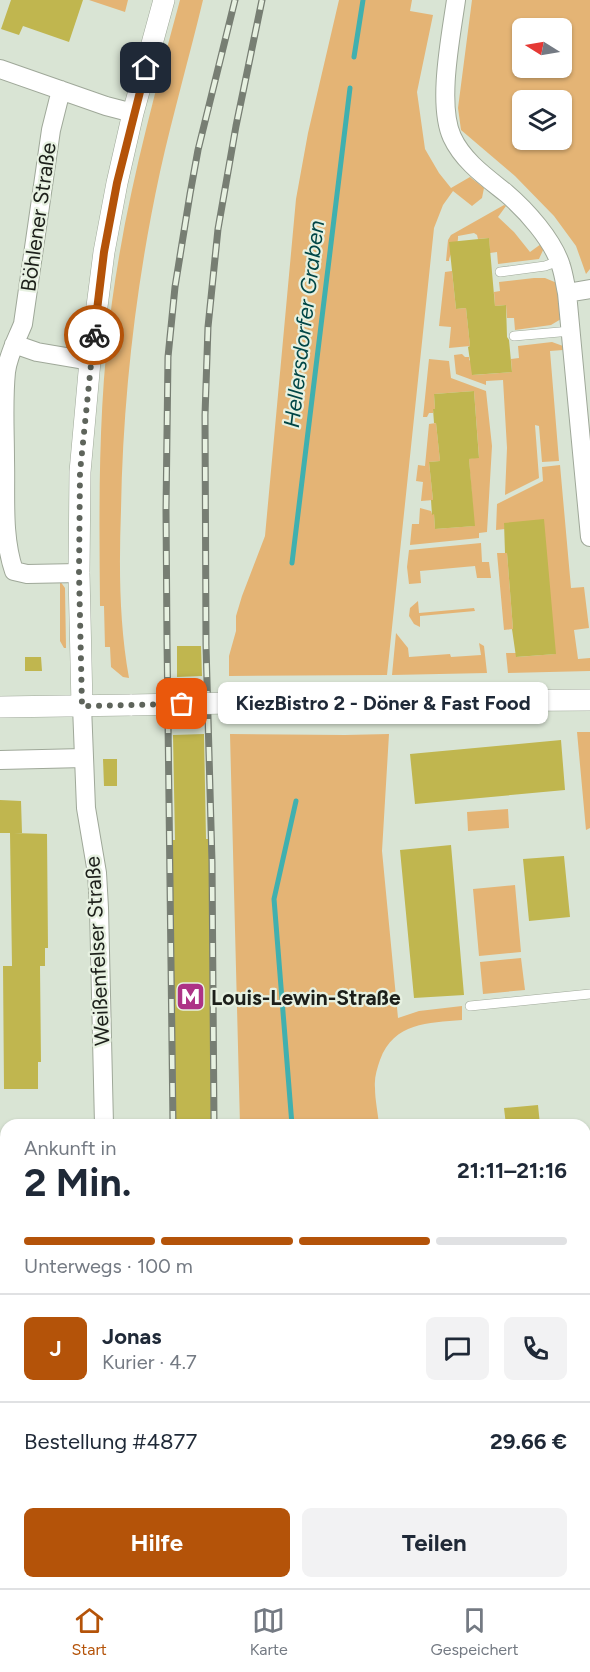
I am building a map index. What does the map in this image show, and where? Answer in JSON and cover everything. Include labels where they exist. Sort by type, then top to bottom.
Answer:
[{"type":"street","points":[[82,706],[79,573],[80,472],[90,360],[104,252],[117,183],[164,0]]},
{"type":"street","points":[[456,0],[445,109],[451,136],[466,160],[528,214],[559,261],[567,293],[590,537]]},
{"type":"street","points":[[0,69],[106,106],[134,113]]},
{"type":"street","name":"Böhlener Straße","points":[[61,90],[51,130],[24,324],[14,344],[6,369],[6,534],[14,571],[27,574],[79,573]]},
{"type":"street","points":[[567,293],[590,289]]},
{"type":"street","points":[[14,344],[37,352],[90,360]]},
{"type":"street","points":[[0,707],[590,700]]},
{"type":"street","name":"Weißenfelser Straße","points":[[82,706],[86,808],[97,873],[99,908],[104,1119]]},
{"type":"street","points":[[0,760],[84,758]]},
{"type":"lane","points":[[500,272],[545,266],[559,261]]},
{"type":"lane","points":[[514,336],[571,331]]},
{"type":"lane","points":[[470,1006],[590,994]]},
{"type":"shaded area","points":[[89,0],[128,0],[125,12]]},
{"type":"shaded area","points":[[180,0],[203,0],[165,150],[152,214],[132,340],[128,382],[122,467],[120,573],[123,636],[129,678],[123,677],[111,667],[110,647],[105,647],[104,606],[100,606],[100,492],[104,378],[112,302],[125,225],[150,112]]},
{"type":"shaded area","points":[[339,0],[412,0],[410,11],[433,15],[417,92],[425,149],[451,188],[470,177],[484,188],[482,198],[472,206],[453,191],[443,205],[434,228],[387,675],[229,676],[229,656],[236,631],[236,616],[265,536],[296,199],[308,133]]},
{"type":"shaded area","points":[[472,0],[590,0],[590,269],[586,274],[576,246],[554,216],[515,176],[461,130],[458,108]]},
{"type":"shaded area","points":[[504,205],[506,206],[498,217],[530,252],[541,244],[544,248],[539,259],[498,264],[497,252],[490,253],[489,238],[478,239],[474,233],[458,236],[449,261],[446,261],[448,240],[451,235]]},
{"type":"shaded area","points":[[452,271],[456,309],[466,308],[470,346],[449,348],[451,327],[439,326],[445,272]]},
{"type":"shaded area","points":[[545,278],[557,283],[561,319],[551,325],[515,330],[514,318],[507,318],[506,305],[495,306],[494,292],[500,291],[499,282]]},
{"type":"shaded area","points":[[552,342],[563,346],[563,350],[550,351],[559,461],[542,462],[539,426],[535,425],[539,478],[505,495],[507,448],[503,380],[486,381],[486,385],[456,374],[454,355],[462,354],[469,357],[473,375],[512,372],[511,359],[519,358],[518,346]]},
{"type":"shaded area","points":[[429,359],[449,361],[451,378],[486,391],[492,446],[487,532],[479,533],[479,538],[410,545],[412,524],[419,524],[420,508],[434,514],[435,529],[474,526],[469,459],[479,457],[474,391],[434,394],[435,409],[427,417],[423,417]]},
{"type":"shaded area","points":[[436,423],[440,461],[429,462],[433,500],[421,501],[423,482],[416,481],[418,465],[425,466],[429,424]]},
{"type":"shaded area","points":[[560,465],[571,588],[584,587],[589,628],[574,630],[578,659],[590,658],[590,671],[508,673],[506,653],[516,653],[517,657],[555,654],[504,523],[505,529],[496,530],[497,504],[543,481],[542,467]]},
{"type":"shaded area","points":[[481,543],[482,562],[489,562],[491,578],[477,578],[475,566],[420,571],[421,583],[409,584],[407,567],[409,550]]},
{"type":"shaded area","points":[[497,553],[507,553],[513,629],[504,630]]},
{"type":"shaded area","points":[[60,581],[65,588],[66,648],[60,641]]},
{"type":"shaded area","points":[[418,601],[419,613],[474,608],[475,611],[420,616],[420,627],[414,624],[409,616],[410,608]]},
{"type":"shaded area","points":[[396,633],[408,648],[409,657],[450,654],[451,657],[481,655],[479,643],[484,646],[487,673],[392,675]]},
{"type":"shaded area","points":[[577,732],[590,732],[590,828],[586,830]]},
{"type":"shaded area","points":[[230,734],[389,734],[382,851],[398,1018],[419,1011],[462,1006],[462,1020],[414,1027],[403,1031],[386,1047],[375,1081],[378,1119],[240,1119]]},
{"type":"shaded area","points":[[508,809],[509,828],[468,831],[467,812]]},
{"type":"shaded area","points":[[515,885],[521,952],[479,956],[473,889]]},
{"type":"shaded area","points":[[521,958],[525,990],[483,994],[480,962]]},
{"type":"building","points":[[11,0],[83,0],[69,42],[23,26],[19,35],[1,29]]},
{"type":"building","points":[[489,238],[495,306],[506,305],[507,337],[512,372],[472,375],[466,308],[456,309],[449,242]]},
{"type":"building","points":[[474,391],[479,458],[469,459],[475,526],[435,529],[429,462],[440,461],[436,423],[434,423],[434,394]]},
{"type":"building","points":[[544,519],[556,654],[516,657],[504,523]]},
{"type":"building","points":[[177,646],[201,646],[202,676],[177,677]]},
{"type":"building","points":[[25,657],[41,657],[42,671],[25,671]]},
{"type":"building","points":[[204,734],[206,839],[211,839],[216,1119],[176,1119],[171,840],[175,840],[173,735]]},
{"type":"building","points":[[561,740],[565,790],[415,804],[410,754]]},
{"type":"building","points":[[103,759],[117,759],[117,786],[104,786]]},
{"type":"building","points":[[0,800],[21,801],[22,833],[14,833],[47,834],[48,948],[45,948],[45,966],[40,966],[41,1062],[38,1062],[38,1089],[4,1089],[3,966],[12,966],[10,833],[0,833]]},
{"type":"building","points":[[451,845],[464,995],[414,998],[400,850]]},
{"type":"building","points":[[564,856],[570,917],[529,921],[523,859]]},
{"type":"building","points":[[538,1105],[539,1119],[505,1119],[504,1108]]},
{"type":"waterway","name":"Hellersdorfer Graben","points":[[354,57],[363,0]]},
{"type":"waterway","name":"Hellersdorfer Graben","points":[[292,563],[350,88]]},
{"type":"waterway","name":"Hellersdorfer Graben","points":[[292,1119],[274,899],[296,801]]},
{"type":"railway","points":[[173,1119],[166,510],[168,357],[175,287],[198,150],[235,0]]},
{"type":"railway","points":[[214,1119],[212,862],[206,645],[205,415],[208,327],[218,229],[262,0]]},
{"type":"way so far","points":[[94,335],[80,472],[79,573],[82,706],[182,704]]},
{"type":"place","name":"KiezBistro 2 - Döner & Fast Food","points":[[182,704]]},
{"type":"place","name":"Louis-Lewin-Straße","points":[[190,997]]},
{"type":"route","points":[[94,335],[104,252],[117,183],[146,68]]}]
